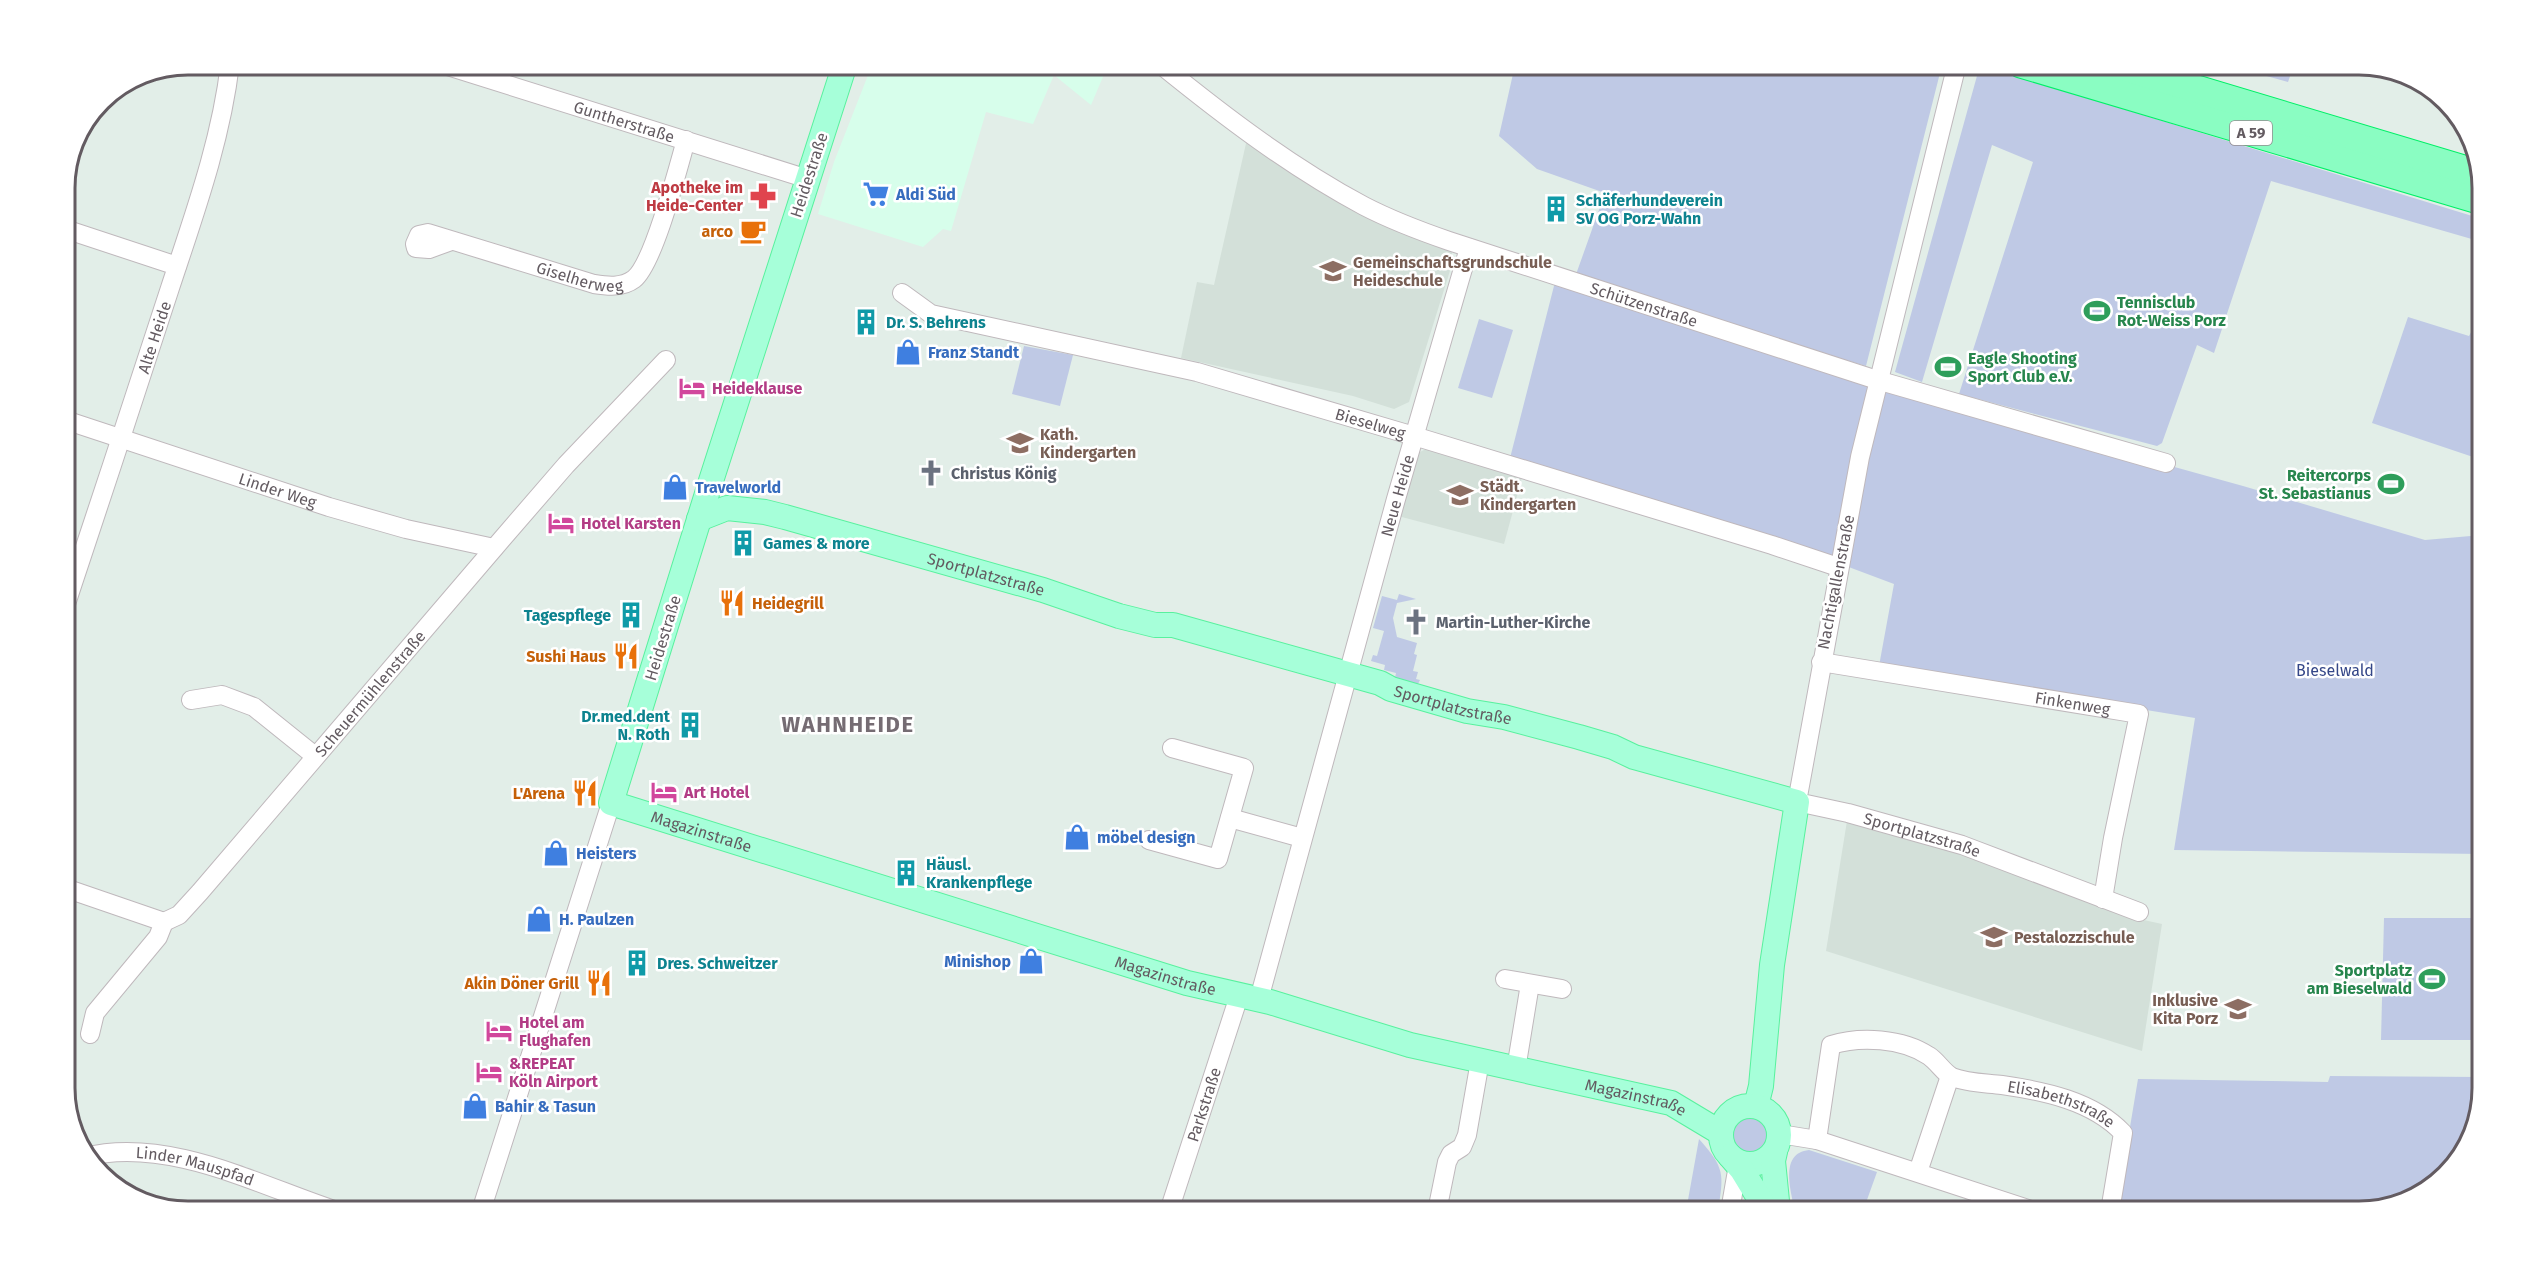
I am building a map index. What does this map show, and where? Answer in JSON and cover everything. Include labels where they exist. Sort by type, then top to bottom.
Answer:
[{"type":"highway","name":"A 59","points":[[2058,75],[2472,198]]},
{"type":"highway","name":"A 59","points":[[2150,75],[2471,171]]},
{"type":"main road","name":"Heidestraße","points":[[611,803],[699,519],[841,75]]},
{"type":"main road","points":[[716,467],[725,489],[731,495],[765,512]]},
{"type":"main road","points":[[699,519],[727,508],[765,512]]},
{"type":"main road","name":"Sportplatzstraße","points":[[765,512],[1034,588],[1119,616],[1155,625],[1173,625],[1348,674],[1467,711],[1504,717],[1579,737],[1613,747],[1634,757],[1797,802]]},
{"type":"main road","name":"Nachtigallenstraße","points":[[1756,1106],[1762,1080],[1780,904],[1797,802]]},
{"type":"main road","name":"Magazinstraße","points":[[611,803],[1187,983],[1249,997],[1410,1045],[1671,1103],[1721,1133]]},
{"type":"main road","points":[[1760,1201],[1723,1145],[1721,1133],[1725,1121],[1733,1112],[1744,1106],[1756,1106],[1773,1116],[1779,1126],[1773,1161],[1777,1201]]},
{"type":"main road","points":[[1734,1160],[1753,1164],[1765,1161],[1777,1143]]},
{"type":"street","name":"Alte Heide","points":[[75,577],[208,165],[223,107],[228,75]]},
{"type":"street","name":"Guntherstraße","points":[[476,75],[808,178]]},
{"type":"street","name":"Schützenstraße","points":[[1174,75],[1217,110],[1291,161],[1348,196],[1402,224],[1469,248],[1877,380],[2166,463]]},
{"type":"street","name":"Nachtigallenstraße","points":[[1797,802],[1838,567],[1877,380],[1954,75]]},
{"type":"street","name":"Giselherweg","points":[[452,241],[594,284],[614,286],[624,283],[633,279],[647,259],[686,140]]},
{"type":"street","points":[[75,232],[177,266]]},
{"type":"street","name":"Neue Heide","points":[[1302,838],[1469,248]]},
{"type":"street","name":"Bieselweg","points":[[902,293],[931,314],[1197,372],[1414,436],[1838,567]]},
{"type":"street","name":"Scheuermühlenstraße","points":[[90,1034],[95,1013],[158,937],[164,922],[179,915],[566,465],[666,360]]},
{"type":"street","name":"Linder Weg","points":[[75,423],[329,507],[406,529],[494,548]]},
{"type":"street","name":"Finkenweg","points":[[1821,662],[2139,714],[2112,838],[2103,899]]},
{"type":"street","points":[[191,700],[222,694],[254,707],[315,756]]},
{"type":"street","points":[[1149,840],[1218,859],[1244,768],[1172,748]]},
{"type":"street","name":"Sportplatzstraße","points":[[1797,802],[1952,842],[2139,912]]},
{"type":"street","name":"Heidestraße","points":[[484,1201],[611,803]]},
{"type":"street","points":[[1230,818],[1302,838]]},
{"type":"street","name":"Parkstraße","points":[[1173,1201],[1249,997],[1302,838]]},
{"type":"street","points":[[75,891],[164,922]]},
{"type":"street","points":[[1505,979],[1563,989]]},
{"type":"street","points":[[1516,1069],[1530,984]]},
{"type":"street","points":[[1817,1140],[1831,1045],[1845,1041],[1880,1040],[1911,1048],[1936,1060],[1950,1076],[1918,1173]]},
{"type":"street","points":[[1439,1201],[1447,1162],[1451,1154],[1462,1147],[1467,1135],[1479,1061]]},
{"type":"street","name":"Elisabethstraße","points":[[1950,1076],[2032,1090],[2067,1100],[2113,1122],[2123,1133],[2112,1201]]},
{"type":"street","points":[[1777,1143],[1800,1136],[1817,1140],[1918,1173],[1975,1201]]},
{"type":"street","name":"Linder Mauspfad","points":[[97,1155],[126,1151],[156,1153],[223,1171],[306,1201]]},
{"type":"street","points":[[1731,1201],[1734,1160]]},
{"type":"shaded area","points":[[868,75],[1054,75],[1033,124],[986,112],[951,231],[943,229],[923,247],[818,214],[834,162]]},
{"type":"shaded area","points":[[1054,75],[1104,75],[1091,105]]},
{"type":"shaded area","name":"Gemeinschaftsgrundschule Heideschule","points":[[1247,139],[1451,245],[1453,261],[1409,402],[1394,409],[1353,396],[1181,358],[1197,282],[1214,285]]},
{"type":"shaded area","name":"Städt. Kindergarten","points":[[1432,446],[1523,474],[1504,544],[1398,516],[1414,455]]},
{"type":"shaded area","name":"Pestalozzischule","points":[[1847,821],[1948,849],[2121,915],[2162,924],[2142,1051],[1826,951]]},
{"type":"green space","points":[[1513,75],[1939,75],[1866,366],[1574,280],[1605,193],[1537,169],[1499,136]]},
{"type":"green space","points":[[1977,75],[2013,75],[2472,216],[2472,239],[2271,181],[2214,353],[2197,345],[2162,443],[2157,446],[1959,394],[2033,162],[1992,145],[1922,382],[1895,372]]},
{"type":"green space","points":[[2263,75],[2290,75],[2288,82]]},
{"type":"green space","name":"Bieselwald","points":[[1555,282],[1865,381],[2243,486],[2425,540],[2472,536],[2472,854],[2174,850],[2195,718],[1879,666],[1894,584],[1766,536],[1509,462]]},
{"type":"green space","points":[[2408,317],[2469,336],[2472,330],[2472,457],[2372,423]]},
{"type":"green space","points":[[1479,319],[1513,330],[1492,398],[1458,388]]},
{"type":"green space","points":[[1024,346],[1073,355],[1060,406],[1012,394]]},
{"type":"green space","points":[[1399,594],[1416,599],[1397,603],[1393,618],[1397,637],[1417,643],[1413,671],[1418,672],[1416,679],[1420,680],[1418,684],[1395,678],[1396,673],[1384,670],[1385,665],[1371,661],[1373,655],[1377,656],[1384,631],[1373,628],[1382,596],[1397,600]]},
{"type":"green space","name":"Sportplatz am Bieselwald","points":[[2384,918],[2472,918],[2472,1040],[2381,1040]]},
{"type":"green space","points":[[2330,1076],[2472,1077],[2470,1110],[2466,1125],[2453,1151],[2434,1173],[2409,1189],[2381,1199],[2359,1201],[2118,1201],[2138,1079],[2328,1082]]},
{"type":"green space","points":[[1750,1117],[1763,1122],[1768,1135],[1763,1148],[1750,1153],[1737,1148],[1732,1135],[1737,1122]]},
{"type":"green space","points":[[1699,1139],[1718,1165],[1721,1180],[1719,1201],[1688,1201]]},
{"type":"green space","points":[[1809,1150],[1877,1172],[1867,1201],[1793,1201],[1790,1165],[1800,1153]]},
{"type":"place","name":"Aldi Süd","points":[[876,194]]},
{"type":"place","name":"Apotheke im Heide-Center","points":[[763,196]]},
{"type":"place","name":"Schäferhundeverein SV OG Porz-Wahn","points":[[1556,209]]},
{"type":"place","name":"arco","points":[[753,231]]},
{"type":"place","name":"Gemeinschaftsgrundschule Heideschule","points":[[1333,271]]},
{"type":"place","name":"Tennisclub Rot-Weiss Porz","points":[[2097,311]]},
{"type":"place","name":"Dr. S. Behrens","points":[[866,322]]},
{"type":"place","name":"Franz Standt","points":[[908,352]]},
{"type":"place","name":"Eagle Shooting Sport Club e.V.","points":[[1948,367]]},
{"type":"place","name":"Heideklause","points":[[692,388]]},
{"type":"place","name":"Kath. Kindergarten","points":[[1020,443]]},
{"type":"place","name":"Christus König","points":[[931,473]]},
{"type":"place","name":"Reitercorps St. Sebastianus","points":[[2391,484]]},
{"type":"place","name":"Travelworld","points":[[675,487]]},
{"type":"place","name":"Städt. Kindergarten","points":[[1460,495]]},
{"type":"place","name":"Hotel Karsten","points":[[561,523]]},
{"type":"place","name":"Games & more","points":[[743,543]]},
{"type":"place","name":"Heidegrill","points":[[732,603]]},
{"type":"place","name":"Tagespflege","points":[[631,615]]},
{"type":"place","name":"Martin-Luther-Kirche","points":[[1416,622]]},
{"type":"place","name":"Sushi Haus","points":[[626,656]]},
{"type":"place","name":"Dr.med.dent N. Roth","points":[[690,725]]},
{"type":"place","name":"Art Hotel","points":[[664,792]]},
{"type":"place","name":"L'Arena","points":[[585,793]]},
{"type":"place","name":"möbel design","points":[[1077,837]]},
{"type":"place","name":"Heisters","points":[[556,853]]},
{"type":"place","name":"Häusl. Krankenpflege","points":[[906,873]]},
{"type":"place","name":"H. Paulzen","points":[[539,919]]},
{"type":"place","name":"Pestalozzischule","points":[[1994,937]]},
{"type":"place","name":"Minishop","points":[[1031,961]]},
{"type":"place","name":"Dres. Schweitzer","points":[[637,963]]},
{"type":"place","name":"Sportplatz am Bieselwald","points":[[2432,979]]},
{"type":"place","name":"Akin Döner Grill","points":[[599,983]]},
{"type":"place","name":"Inklusive Kita Porz","points":[[2238,1009]]},
{"type":"place","name":"Hotel am Flughafen","points":[[499,1031]]},
{"type":"place","name":"&REPEAT Köln Airport","points":[[489,1072]]},
{"type":"place","name":"Bahir & Tasun","points":[[475,1106]]},
{"type":"district","name":"WAHNHEIDE","points":[[848,724]]}]
